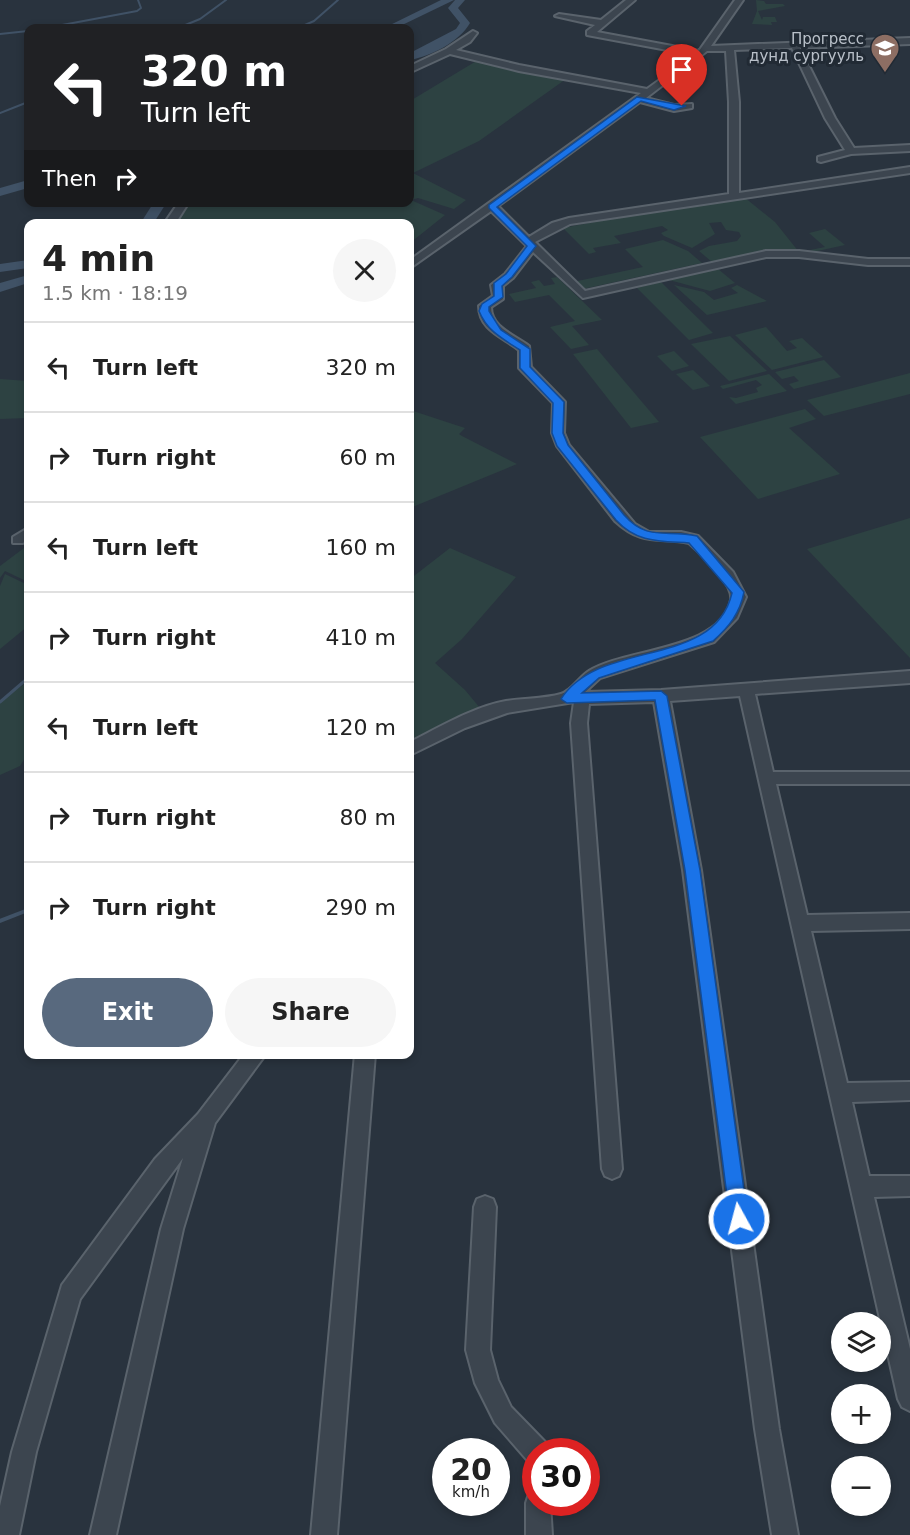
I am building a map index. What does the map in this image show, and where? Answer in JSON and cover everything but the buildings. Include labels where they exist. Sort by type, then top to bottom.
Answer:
[{"type":"street","points":[[631,0],[590,33],[703,51],[910,41]]},
{"type":"street","points":[[414,262],[703,51],[739,0]]},
{"type":"street","points":[[559,16],[601,23]]},
{"type":"street","points":[[414,67],[449,51],[467,40],[473,33]]},
{"type":"street","points":[[795,46],[830,118],[851,151]]},
{"type":"street","points":[[730,49],[734,102],[734,195]]},
{"type":"street","points":[[449,51],[519,68],[649,92]]},
{"type":"street","points":[[639,99],[674,108],[689,106]]},
{"type":"street","points":[[821,159],[851,151],[910,148]]},
{"type":"street","points":[[574,698],[595,674],[709,638],[722,626],[735,608],[738,592],[693,539],[646,537],[630,528],[563,446],[558,433],[559,402],[525,368],[525,349],[498,332],[488,321],[485,306],[499,297],[497,285],[509,276],[530,244],[556,225],[569,221],[910,170]]},
{"type":"street","points":[[492,206],[582,295],[766,254],[799,254],[868,262],[910,262]]},
{"type":"street","points":[[414,747],[459,724],[505,707],[574,698],[661,696],[910,677]]},
{"type":"street","points":[[746,689],[769,778],[800,923],[910,1399]]},
{"type":"street","points":[[661,696],[692,870],[767,1429],[785,1535]]},
{"type":"street","points":[[574,698],[579,723],[612,1169]]},
{"type":"street","points":[[769,778],[910,778]]},
{"type":"street","points":[[800,923],[910,921]]},
{"type":"street","points":[[6,1535],[24,1452],[70,1293],[162,1167],[206,1118],[252,1059]]},
{"type":"street","points":[[324,1535],[365,1059]]},
{"type":"street","points":[[840,1093],[910,1090]]},
{"type":"street","points":[[103,1535],[171,1229],[206,1118]]},
{"type":"street","points":[[862,1187],[910,1186]]},
{"type":"street","points":[[485,1207],[478,1350],[487,1383],[503,1415],[524,1438]]},
{"type":"street","points":[[538,1516],[539,1535]]},
{"type":"green space","points":[[756,0],[764,1],[766,4],[785,6],[758,11],[762,20],[763,17],[775,17],[777,22],[771,22],[772,25],[752,24],[757,11]]},
{"type":"green space","points":[[478,60],[566,79],[479,141],[414,173],[414,99]]},
{"type":"green space","points":[[414,174],[466,200],[454,209],[418,198],[414,199]]},
{"type":"green space","points":[[744,197],[775,222],[799,252],[759,251],[712,262],[699,251],[709,246],[737,241],[741,236],[739,232],[726,230],[721,222],[709,223],[715,234],[692,248],[664,236],[661,233],[668,230],[662,226],[614,236],[621,243],[593,248],[596,252],[589,254],[563,228],[655,210]]},
{"type":"green space","points":[[414,201],[445,215],[414,240],[414,219],[179,219],[187,207],[414,207]]},
{"type":"green space","points":[[825,229],[845,245],[813,252],[810,250],[825,247],[809,233]]},
{"type":"green space","points":[[663,240],[688,251],[702,263],[583,289],[573,282],[643,267],[625,249]]},
{"type":"green space","points":[[718,269],[735,283],[710,291],[669,280]]},
{"type":"green space","points":[[557,277],[602,320],[572,326],[589,345],[571,349],[550,327],[575,321],[549,295],[515,302],[509,294],[536,288],[531,282],[539,280],[544,286],[555,284],[551,278]]},
{"type":"green space","points":[[661,282],[713,333],[689,340],[637,288]]},
{"type":"green space","points":[[674,285],[704,292],[714,300],[738,293],[731,288],[737,285],[767,301],[707,315]]},
{"type":"green space","points":[[766,327],[787,351],[797,348],[789,341],[802,338],[823,357],[772,370],[735,335]]},
{"type":"green space","points":[[730,336],[767,371],[729,381],[691,344]]},
{"type":"green space","points":[[597,349],[659,422],[631,428],[573,354]]},
{"type":"green space","points":[[674,351],[689,366],[672,371],[657,356]]},
{"type":"green space","points":[[824,360],[841,377],[794,389],[789,384],[799,381],[794,376],[782,379],[775,372]]},
{"type":"green space","points":[[693,370],[710,386],[693,390],[676,374]]},
{"type":"green space","points":[[910,373],[910,394],[824,416],[807,400]]},
{"type":"green space","points":[[769,374],[787,391],[736,404],[729,397],[736,398],[758,392],[756,388],[762,385],[756,380],[723,389],[720,386]]},
{"type":"green space","points":[[0,379],[24,381],[24,418],[0,419]]},
{"type":"green space","points":[[805,409],[816,419],[789,428],[840,474],[758,499],[700,437]]},
{"type":"green space","points":[[414,411],[465,428],[459,434],[517,464],[414,506]]},
{"type":"green space","points":[[910,518],[910,658],[807,549]]},
{"type":"green space","points":[[24,548],[24,580],[5,571],[0,578],[0,566]]},
{"type":"green space","points":[[450,548],[516,577],[462,639],[435,663],[465,690],[480,708],[414,738],[414,576]]},
{"type":"green space","points":[[5,574],[24,583],[24,629],[0,649],[0,586]]},
{"type":"green space","points":[[24,684],[24,760],[20,766],[0,775],[0,702]]},
{"type":"waterway","points":[[67,24],[137,11],[141,8],[138,0]]},
{"type":"waterway","points":[[188,24],[200,19],[226,0]]},
{"type":"waterway","points":[[307,24],[314,21],[338,0]]},
{"type":"waterway","points":[[398,24],[449,0]]},
{"type":"waterway","points":[[414,55],[449,39],[460,31],[465,23],[453,8],[460,0]]},
{"type":"waterway","points":[[0,34],[24,31]]},
{"type":"waterway","points":[[0,113],[24,104]]},
{"type":"waterway","points":[[0,192],[24,185]]},
{"type":"waterway","points":[[149,219],[158,207]]},
{"type":"waterway","points":[[0,268],[24,265]]},
{"type":"waterway","points":[[0,288],[24,280]]},
{"type":"waterway","points":[[0,702],[24,681]]},
{"type":"waterway","points":[[0,921],[24,912]]},
{"type":"place","name":"Прогресс дунд сургууль","points":[[885,74]]},
{"type":"route","points":[[682,106],[674,108],[639,99],[492,206],[532,246],[509,276],[497,285],[499,297],[485,306],[484,311],[488,321],[498,332],[525,349],[523,364],[525,368],[559,402],[557,423],[563,446],[620,518],[639,535],[693,539],[738,592],[739,598],[735,608],[722,626],[709,638],[595,674],[587,678],[567,699],[661,696],[692,870],[739,1219]]}]
